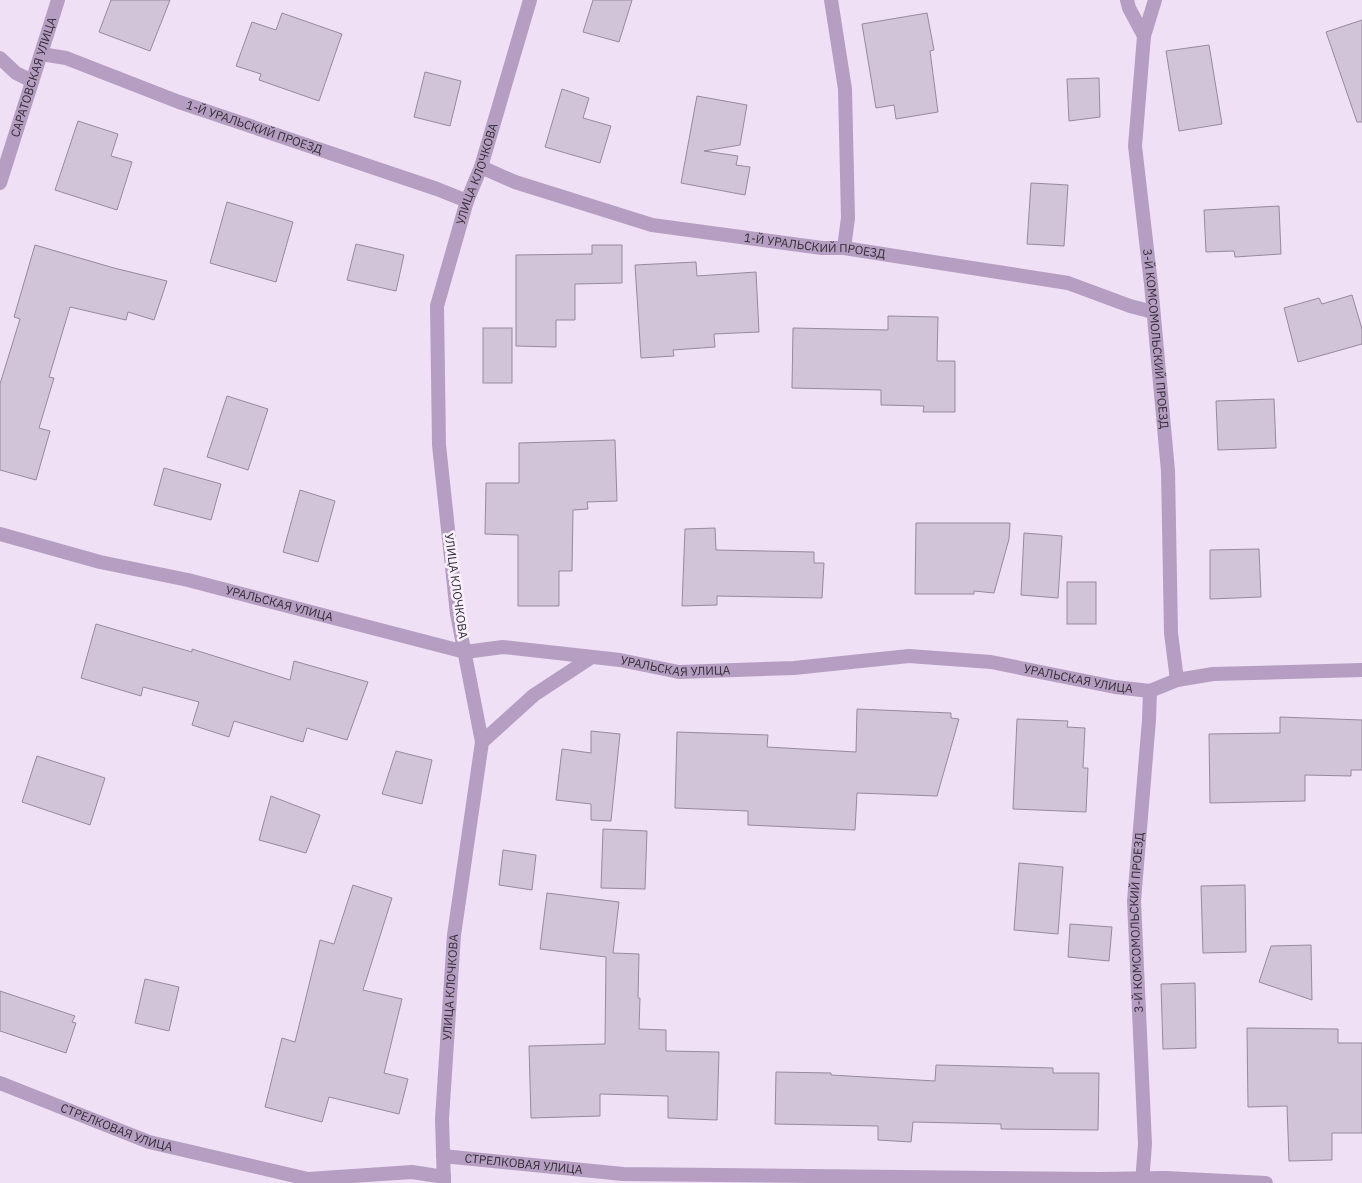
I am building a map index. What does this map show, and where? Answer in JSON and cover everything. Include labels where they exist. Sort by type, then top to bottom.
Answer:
[{"type":"street","name":"САРАТОВСКАЯ УЛИЦА","points":[[0,184],[58,0]]},
{"type":"street","name":"УЛИЦА КЛОЧКОВА","points":[[444,1180],[442,1119],[454,935],[482,742],[457,614],[439,444],[437,306],[467,201],[481,167],[530,0]]},
{"type":"street","points":[[831,0],[845,89],[848,218],[844,248]]},
{"type":"street","points":[[1127,0],[1129,8],[1144,36]]},
{"type":"street","name":"3-Й КОМСОМОЛЬСКИЙ ПРОЕЗД","points":[[1155,0],[1144,36],[1135,146],[1168,471],[1171,633],[1177,680]]},
{"type":"street","name":"1-Й УРАЛЬСКИЙ ПРОЕЗД","points":[[41,54],[66,58],[179,102],[467,201]]},
{"type":"street","points":[[0,58],[16,73],[32,81]]},
{"type":"street","name":"1-Й УРАЛЬСКИЙ ПРОЕЗД","points":[[481,167],[515,182],[652,225],[822,248],[844,248],[1068,283],[1130,306],[1153,312]]},
{"type":"street","name":"УРАЛЬСКАЯ УЛИЦА","points":[[0,534],[100,562],[188,580],[465,652],[503,647],[620,660],[679,672],[794,668],[909,656],[991,662],[1115,687],[1150,691],[1177,680],[1213,674],[1362,670]]},
{"type":"street","points":[[482,742],[534,695],[592,657]]},
{"type":"street","name":"3-Й КОМСОМОЛЬСКИЙ ПРОЕЗД","points":[[1142,1181],[1144,1144],[1134,901],[1150,691]]},
{"type":"street","name":"СТРЕЛКОВАЯ УЛИЦА","points":[[0,1083],[148,1142],[308,1180],[412,1172],[444,1180]]},
{"type":"street","name":"СТРЕЛКОВАЯ УЛИЦА","points":[[443,1156],[623,1174],[1142,1181],[1164,1178],[1266,1183]]},
{"type":"building","points":[[111,0],[170,0],[150,51],[99,32]]},
{"type":"building","points":[[593,0],[632,0],[619,42],[583,32]]},
{"type":"building","points":[[282,13],[342,34],[319,101],[259,80],[261,74],[236,66],[252,22],[276,30]]},
{"type":"building","points":[[927,13],[934,50],[930,51],[938,112],[896,119],[894,105],[876,108],[862,24]]},
{"type":"building","points":[[1362,20],[1362,122],[1357,122],[1326,32]]},
{"type":"building","points":[[1209,45],[1222,124],[1179,131],[1166,51]]},
{"type":"building","points":[[425,72],[461,81],[450,126],[414,117]]},
{"type":"building","points":[[1099,78],[1100,117],[1069,121],[1067,79]]},
{"type":"building","points":[[562,89],[589,98],[583,118],[611,126],[600,163],[545,147]]},
{"type":"building","points":[[697,96],[747,105],[740,145],[704,151],[738,156],[736,165],[750,167],[745,195],[681,183]]},
{"type":"building","points":[[78,121],[118,134],[111,156],[132,162],[117,210],[55,190]]},
{"type":"building","points":[[1031,183],[1068,185],[1064,246],[1027,244]]},
{"type":"building","points":[[227,202],[293,222],[276,282],[210,263]]},
{"type":"building","points":[[1279,206],[1281,254],[1235,257],[1234,251],[1206,252],[1204,210]]},
{"type":"building","points":[[356,244],[404,255],[396,291],[347,280]]},
{"type":"building","points":[[35,245],[167,281],[154,320],[128,312],[126,320],[70,307],[49,377],[54,378],[39,428],[50,431],[36,480],[0,470],[0,384],[20,319],[14,317]]},
{"type":"building","points":[[592,245],[622,245],[622,283],[575,284],[575,320],[556,320],[556,347],[516,346],[516,255],[592,254]]},
{"type":"building","points":[[696,262],[697,276],[756,272],[759,332],[714,334],[715,347],[673,350],[674,356],[641,358],[635,265]]},
{"type":"building","points":[[1352,295],[1362,329],[1362,344],[1298,362],[1284,308],[1319,298],[1322,304]]},
{"type":"building","points":[[888,316],[938,317],[937,361],[955,361],[955,412],[923,412],[924,406],[881,405],[881,390],[792,388],[793,328],[888,330]]},
{"type":"building","points":[[483,328],[512,328],[512,383],[483,383]]},
{"type":"building","points":[[227,396],[268,409],[248,470],[207,457]]},
{"type":"building","points":[[1274,399],[1276,448],[1218,450],[1216,401]]},
{"type":"building","points":[[615,440],[617,501],[587,502],[588,509],[573,510],[572,571],[559,571],[559,606],[518,606],[518,535],[485,534],[486,483],[519,483],[519,443]]},
{"type":"building","points":[[164,468],[221,484],[211,520],[154,505]]},
{"type":"building","points":[[300,490],[335,501],[318,562],[283,552]]},
{"type":"building","points":[[916,523],[1010,523],[1009,539],[994,593],[974,591],[974,594],[915,594]]},
{"type":"building","points":[[715,528],[716,550],[814,552],[814,563],[824,563],[822,598],[717,596],[717,605],[682,606],[685,529]]},
{"type":"building","points":[[1024,533],[1062,536],[1058,598],[1021,595]]},
{"type":"building","points":[[1259,549],[1261,597],[1210,599],[1210,550]]},
{"type":"building","points":[[1067,582],[1096,582],[1096,624],[1067,624]]},
{"type":"building","points":[[96,624],[192,652],[192,649],[290,680],[294,661],[368,682],[347,740],[307,728],[303,742],[234,721],[229,737],[192,725],[199,702],[143,687],[141,696],[81,678]]},
{"type":"building","points":[[857,709],[951,713],[951,718],[959,719],[937,796],[857,793],[855,830],[748,825],[748,811],[675,808],[677,732],[768,735],[767,747],[856,752]]},
{"type":"building","points":[[1280,717],[1362,720],[1362,770],[1351,770],[1351,776],[1305,775],[1305,801],[1210,803],[1209,734],[1280,733]]},
{"type":"building","points":[[1017,719],[1068,721],[1067,727],[1085,728],[1083,768],[1088,768],[1086,812],[1013,809]]},
{"type":"building","points":[[591,731],[620,734],[611,821],[591,820],[591,804],[556,800],[562,749],[591,753]]},
{"type":"building","points":[[396,751],[432,760],[422,804],[382,794]]},
{"type":"building","points":[[37,756],[105,778],[90,825],[22,802]]},
{"type":"building","points":[[271,796],[320,815],[306,853],[259,840]]},
{"type":"building","points":[[603,829],[647,831],[645,889],[601,888]]},
{"type":"building","points":[[503,850],[536,855],[532,890],[499,885]]},
{"type":"building","points":[[1019,863],[1063,867],[1058,934],[1014,930]]},
{"type":"building","points":[[353,885],[392,898],[363,990],[402,999],[384,1073],[408,1079],[399,1114],[329,1097],[322,1122],[265,1107],[282,1038],[295,1042],[320,940],[334,944]]},
{"type":"building","points":[[1245,885],[1246,952],[1203,953],[1201,886]]},
{"type":"building","points":[[547,893],[619,902],[613,953],[639,954],[639,1029],[666,1030],[666,1051],[719,1052],[717,1120],[668,1118],[668,1096],[600,1094],[600,1116],[531,1118],[529,1046],[605,1044],[606,957],[540,949]]},
{"type":"building","points":[[1070,924],[1112,927],[1109,961],[1068,957]]},
{"type":"building","points":[[1311,945],[1312,1000],[1259,982],[1271,946]]},
{"type":"building","points":[[145,979],[179,987],[169,1031],[135,1023]]},
{"type":"building","points":[[1195,983],[1196,1048],[1163,1049],[1161,984]]},
{"type":"building","points":[[0,991],[75,1016],[72,1022],[76,1023],[66,1053],[0,1031]]},
{"type":"building","points":[[1247,1028],[1338,1029],[1338,1043],[1362,1043],[1362,1133],[1332,1133],[1332,1160],[1289,1161],[1287,1106],[1248,1107]]},
{"type":"building","points":[[936,1065],[1053,1068],[1053,1073],[1099,1073],[1098,1130],[1001,1129],[1001,1124],[913,1122],[911,1142],[878,1140],[878,1126],[775,1124],[776,1072],[831,1073],[831,1075],[935,1081]]}]
